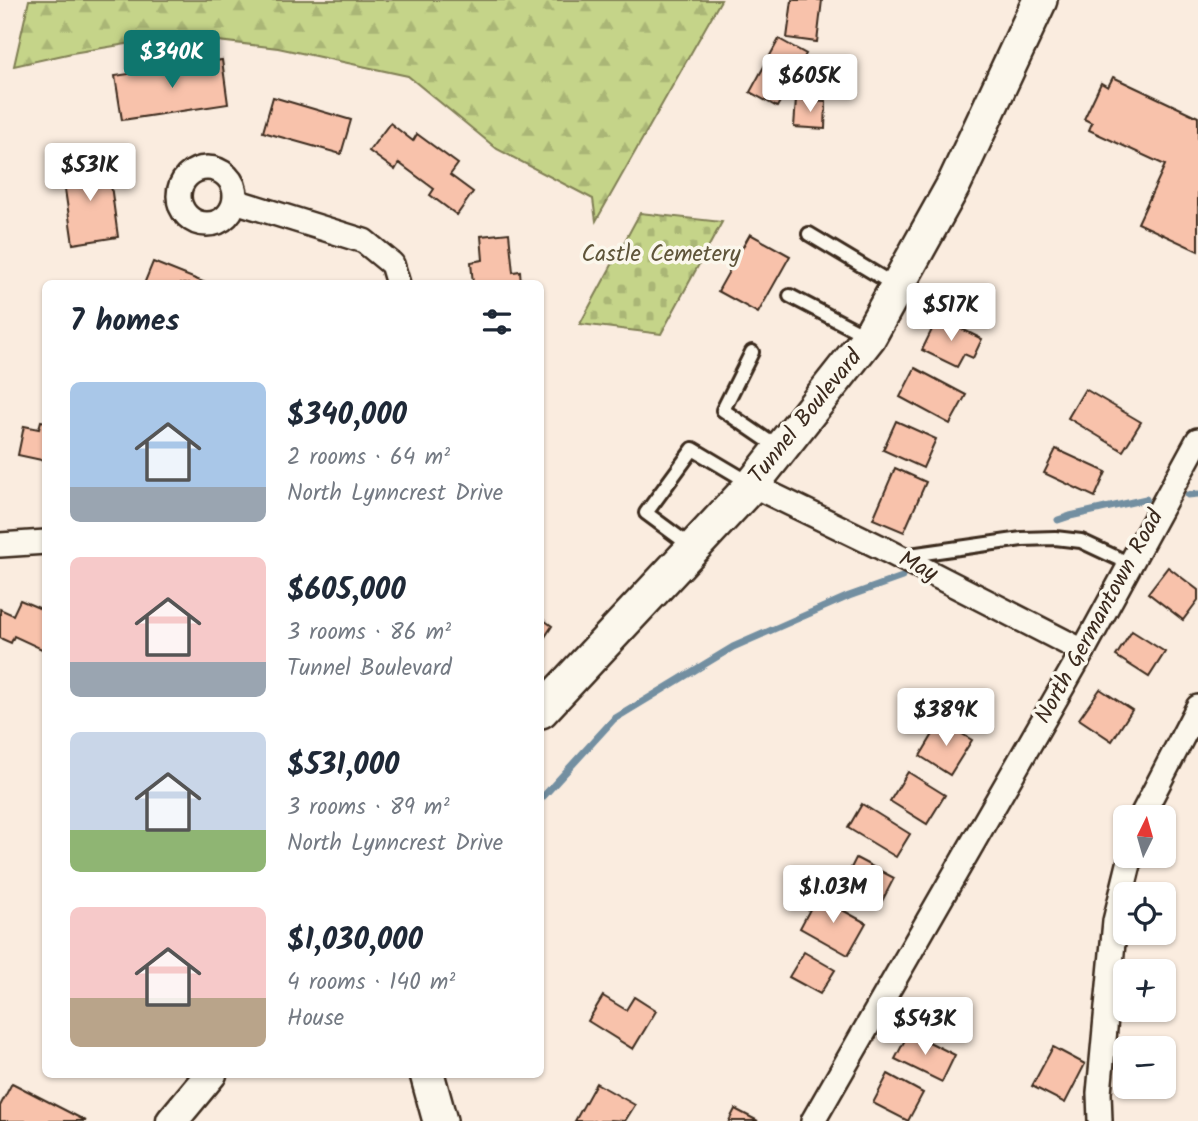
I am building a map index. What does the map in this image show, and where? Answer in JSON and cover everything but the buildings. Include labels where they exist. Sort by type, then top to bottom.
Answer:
[{"type":"main road","name":"Tunnel Boulevard","points":[[544,708],[752,485],[869,337],[954,184],[1040,0]]},
{"type":"main road","points":[[429,1078],[440,1121]]},
{"type":"street","points":[[235,201],[364,242],[392,264],[397,280]]},
{"type":"street","name":"North Germantown Road","points":[[813,1121],[1083,651],[1198,440]]},
{"type":"street","name":"May","points":[[752,485],[1083,651]]},
{"type":"street","points":[[0,545],[42,542]]},
{"type":"street","points":[[1147,805],[1198,707]]},
{"type":"street","points":[[1100,1121],[1099,1093],[1115,921],[1128,868]]},
{"type":"street","points":[[181,1111],[215,1078]]},
{"type":"lane","points":[[809,234],[897,286]]},
{"type":"lane","points":[[790,296],[869,337]]},
{"type":"lane","points":[[752,352],[723,410],[780,450]]},
{"type":"lane","points":[[693,548],[646,513],[693,449],[752,485]]},
{"type":"lane","points":[[899,557],[1021,539],[1055,538],[1081,541],[1130,564]]},
{"type":"green space","points":[[29,0],[721,0],[596,221],[593,199],[497,149],[408,76],[278,48],[175,36],[72,53],[14,66]]},
{"type":"green space","name":"Castle Cemetery","points":[[640,213],[722,222],[661,334],[580,324]]},
{"type":"waterway","points":[[1188,495],[1198,494]]},
{"type":"waterway","points":[[1058,520],[1146,499]]},
{"type":"waterway","points":[[544,796],[614,719],[733,647],[849,596],[902,577]]}]
